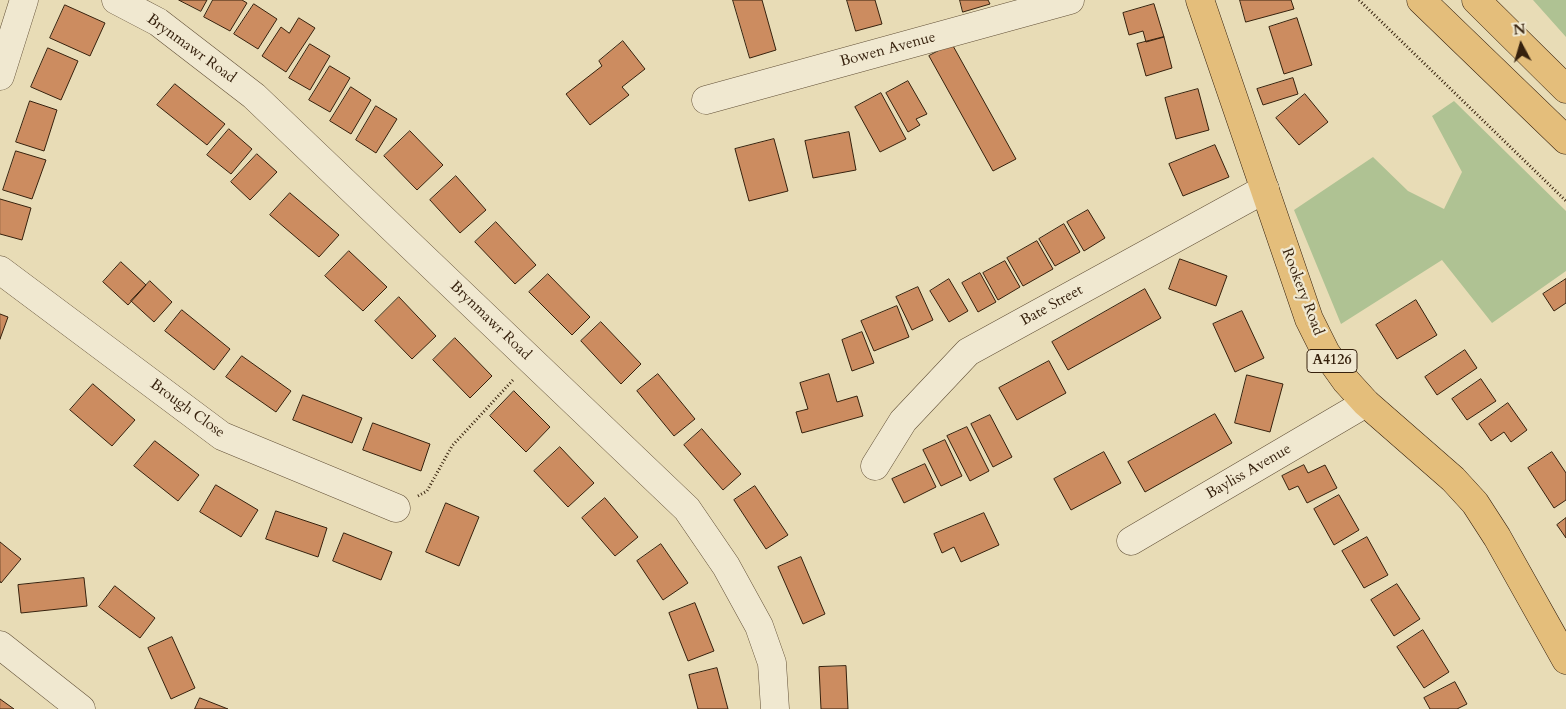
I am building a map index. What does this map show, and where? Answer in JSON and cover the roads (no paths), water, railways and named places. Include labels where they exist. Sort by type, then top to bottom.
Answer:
[{"type":"main road","name":"Rookery Road","points":[[1200,0],[1309,319],[1326,353],[1346,381],[1366,403],[1453,479],[1475,503],[1566,660]]},
{"type":"main road","points":[[1421,0],[1566,140]]},
{"type":"main road","points":[[1476,0],[1566,88]]},
{"type":"street","points":[[0,76],[24,0]]},
{"type":"street","name":"Brynmawr Road","points":[[116,0],[158,22],[254,96],[687,509],[726,566],[759,626],[772,663],[775,709]]},
{"type":"street","name":"Bowen Avenue","points":[[706,100],[1070,0]]},
{"type":"street","name":"Bate Street","points":[[875,466],[903,421],[968,352],[1265,189]]},
{"type":"street","name":"Brough Close","points":[[0,270],[222,436],[396,508]]},
{"type":"street","name":"Bayliss Avenue","points":[[1131,542],[1366,403]]},
{"type":"street","points":[[0,644],[81,709]]}]
